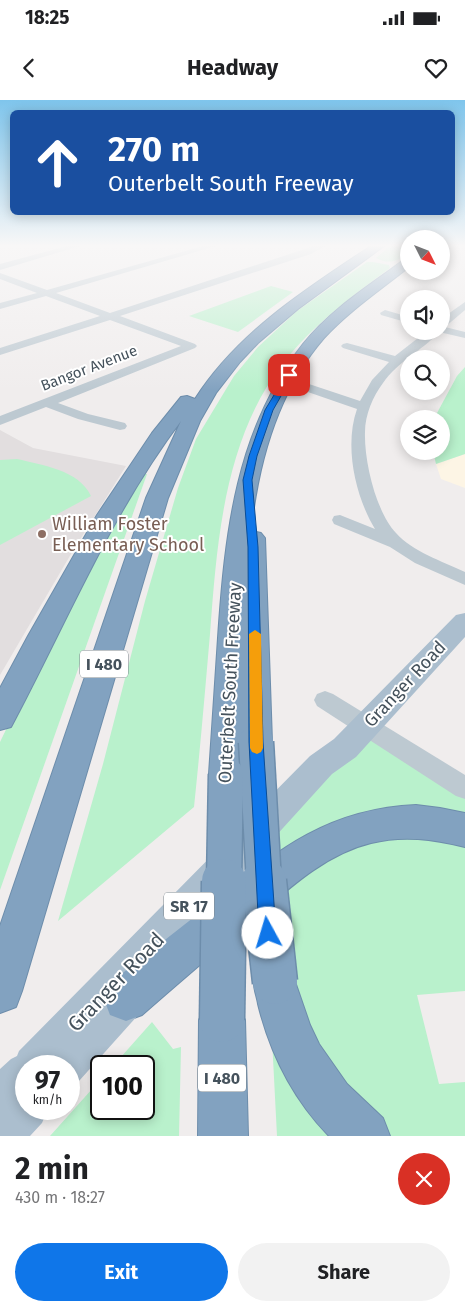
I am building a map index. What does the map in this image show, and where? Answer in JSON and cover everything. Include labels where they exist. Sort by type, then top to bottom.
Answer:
[{"type":"highway","name":"I 480","points":[[0,991],[157,498],[181,439],[218,378],[241,352],[284,312],[309,294]]},
{"type":"highway","name":"Outerbelt South Freeway","points":[[223,1136],[222,1020],[226,774],[234,585],[239,530],[247,480],[257,442],[269,410],[297,362],[341,315],[367,294]]},
{"type":"highway","points":[[0,718],[92,544],[150,451],[175,415],[214,368],[241,352]]},
{"type":"highway","points":[[247,480],[254,562],[256,742],[265,905],[274,982],[289,1032],[304,1064],[324,1096],[365,1136]]},
{"type":"highway","points":[[126,1000],[285,868],[311,850],[331,840],[376,825],[406,821],[431,822],[465,830]]},
{"type":"main road","name":"Granger Road","points":[[45,1055],[152,945],[321,764],[356,737],[465,621]]},
{"type":"main road","name":"Granger Road","points":[[74,1055],[332,773],[356,737]]},
{"type":"main road","points":[[0,1101],[15,1085]]},
{"type":"main road","points":[[0,1135],[15,1119]]},
{"type":"street","points":[[0,306],[41,294]]},
{"type":"street","points":[[50,294],[110,317]]},
{"type":"street","points":[[0,352],[179,294]]},
{"type":"street","points":[[450,318],[465,305]]},
{"type":"street","points":[[384,313],[400,317]]},
{"type":"street","name":"Bangor Avenue","points":[[0,421],[191,346],[110,317]]},
{"type":"street","points":[[450,332],[465,336]]},
{"type":"street","points":[[396,544],[375,514],[366,487],[359,457],[358,430],[364,407],[379,379],[423,340]]},
{"type":"street","points":[[347,346],[398,361]]},
{"type":"street","points":[[309,388],[364,407]]},
{"type":"street","points":[[47,403],[91,420],[120,426]]},
{"type":"street","points":[[340,520],[396,544],[465,579]]},
{"type":"street","points":[[325,700],[356,737],[465,788]]},
{"type":"shaded area","name":"William Foster Elementary School","points":[[0,430],[33,448],[126,466],[71,554],[0,675]]},
{"type":"shaded area","points":[[465,454],[465,488],[441,479],[436,464]]},
{"type":"green space","points":[[248,294],[290,294],[238,332],[189,316]]},
{"type":"green space","points":[[321,294],[355,294],[307,336],[283,363],[263,393],[248,425],[236,458],[227,492],[216,563],[194,807],[58,921],[103,764],[145,601],[178,488],[196,439],[234,376],[258,347],[297,311]]},
{"type":"green space","points":[[465,367],[465,454],[450,459],[450,410],[439,410],[444,400],[450,400],[450,389],[457,376]]},
{"type":"green space","points":[[17,459],[48,466],[69,474],[85,487],[91,496],[0,545],[0,460]]},
{"type":"green space","points":[[435,460],[448,460],[436,464]]},
{"type":"green space","points":[[143,474],[147,474],[0,890],[0,742],[47,645]]},
{"type":"green space","points":[[366,726],[465,788],[465,991],[417,995],[439,1084],[465,1082],[465,1136],[277,1136],[261,825]]},
{"type":"green space","points":[[152,1022],[173,1049],[181,1047],[179,1136],[50,1136],[64,1120],[80,1120],[80,1102],[90,1091],[90,1120],[155,1120],[155,1055],[123,1055]]},
{"type":"slow traffic","points":[[255,634],[257,748]]},
{"type":"place","name":"William Foster Elementary School","points":[[42,534]]},
{"type":"route","points":[[268,933],[256,742],[253,533],[247,480],[269,410],[289,375]]}]
